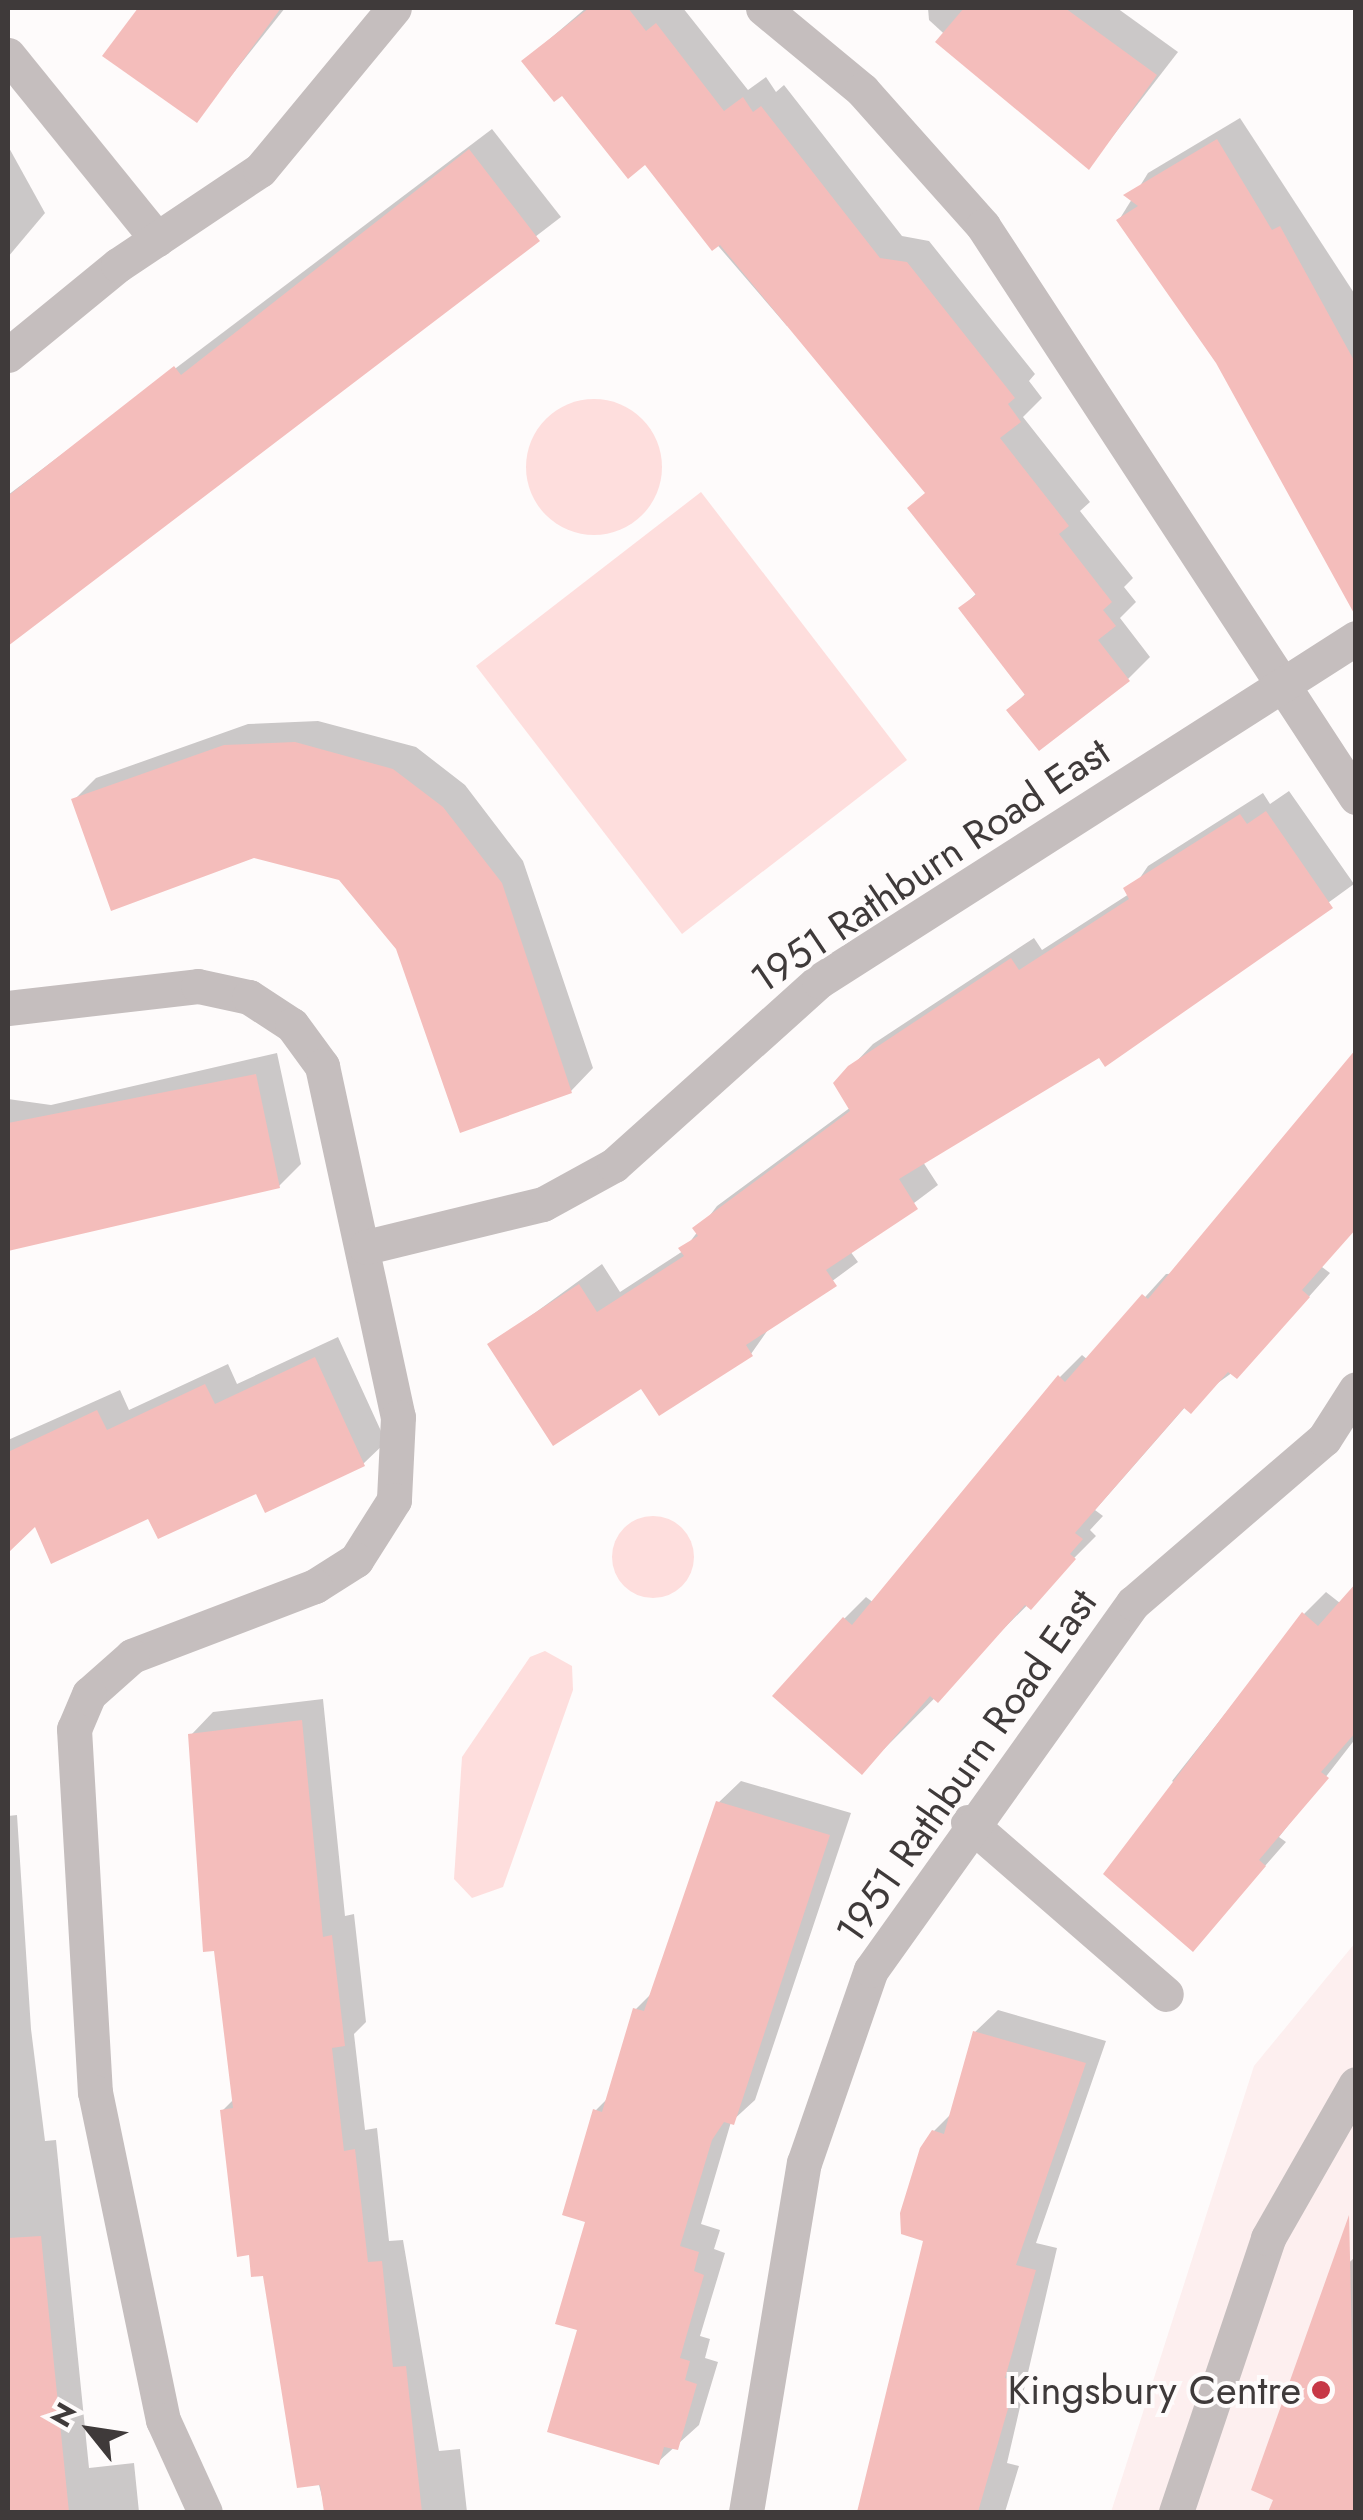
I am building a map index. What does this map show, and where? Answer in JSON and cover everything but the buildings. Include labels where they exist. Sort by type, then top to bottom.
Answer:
[{"type":"lane","points":[[8,355],[157,238],[260,170],[394,8]]},
{"type":"lane","points":[[763,8],[862,90],[983,226],[1356,796]]},
{"type":"lane","points":[[8,55],[157,238]]},
{"type":"lane","name":"1951 Rathburn Road East","points":[[366,1246],[543,1204],[614,1165],[819,981],[1356,638]]},
{"type":"lane","points":[[8,1008],[198,986],[271,1008],[322,1066],[366,1246],[400,1453],[385,1522],[337,1575],[116,1666],[74,1729],[102,2128],[163,2420],[205,2512]]},
{"type":"lane","name":"1951 Rathburn Road East","points":[[746,2512],[804,2163],[832,2072],[871,1970],[968,1822],[1133,1603],[1324,1438],[1356,1389]]},
{"type":"lane","points":[[968,1822],[1166,1994]]},
{"type":"lane","points":[[1176,2512],[1268,2238],[1356,2084]]},
{"type":"shaded area","points":[[594,399],[620,404],[642,419],[657,441],[662,467],[657,493],[642,515],[620,530],[594,535],[568,530],[546,515],[531,493],[526,467],[531,441],[546,419],[568,404]]},
{"type":"shaded area","points":[[701,492],[907,760],[682,934],[476,666]]},
{"type":"shaded area","points":[[653,1516],[682,1528],[694,1557],[682,1586],[653,1598],[624,1586],[612,1557],[624,1528]]},
{"type":"shaded area","points":[[545,1651],[572,1666],[573,1690],[503,1887],[472,1898],[454,1879],[462,1757],[530,1657]]},
{"type":"shaded area","name":"Kingsbury Centre","points":[[1355,1943],[1355,2512],[1111,2512],[1254,2066]]},
{"type":"place","name":"Kingsbury Centre","points":[[1321,2390]]}]
